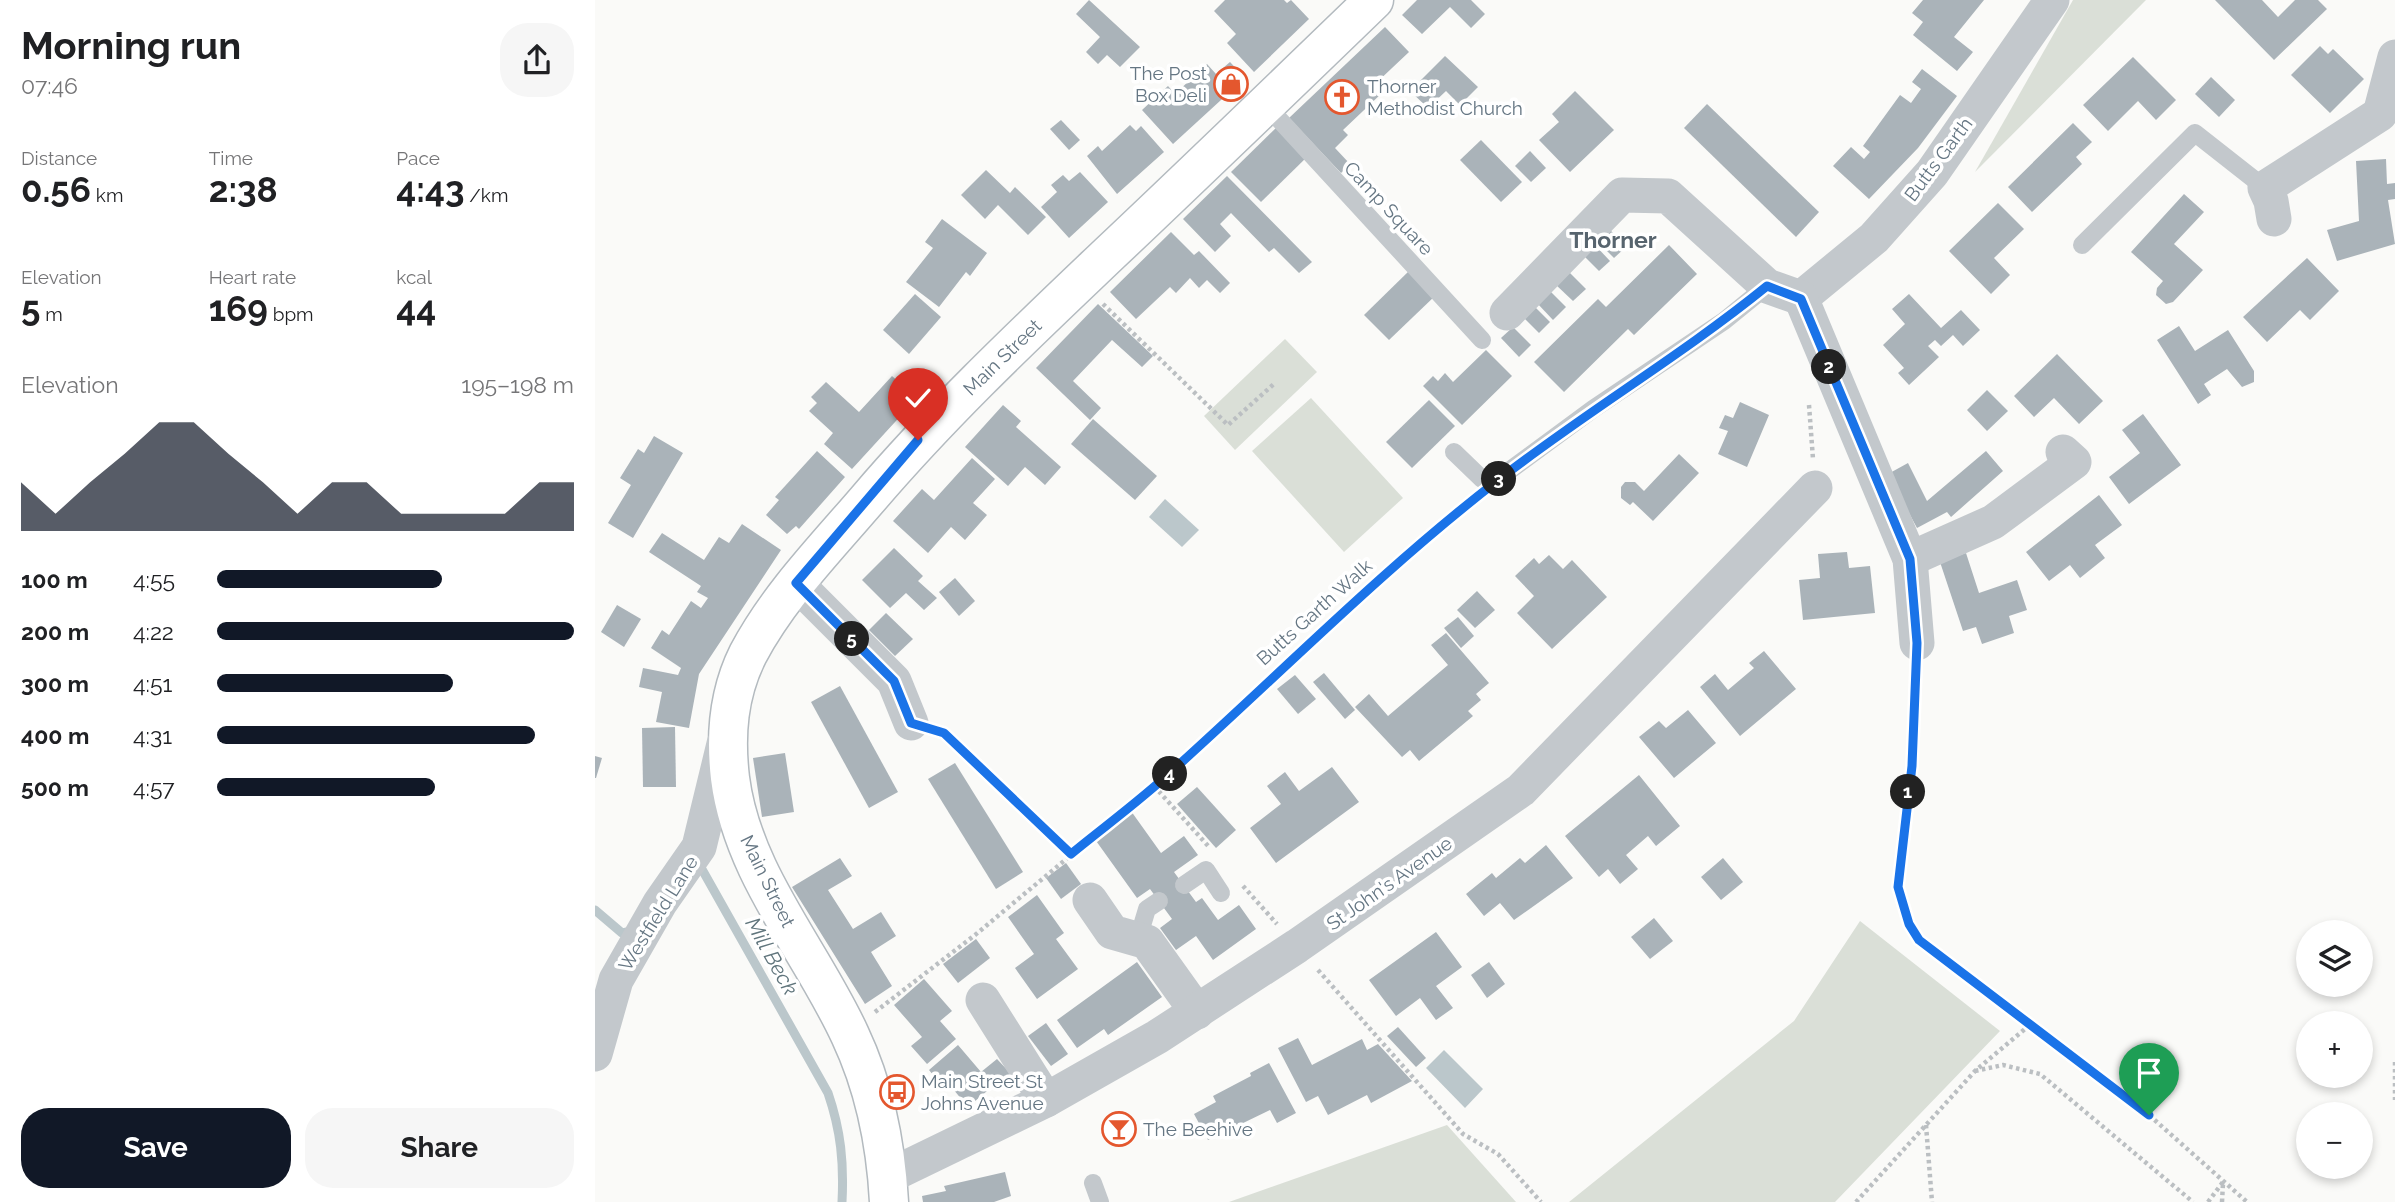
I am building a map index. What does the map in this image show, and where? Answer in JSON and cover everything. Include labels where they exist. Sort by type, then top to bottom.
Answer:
[{"type":"street","name":"Main Street","points":[[888,1190],[881,1126],[867,1073],[849,1032],[762,876],[742,831],[730,781],[727,730],[733,691],[748,655],[796,583],[918,440],[1374,0]]},
{"type":"street","name":"Butts Garth","points":[[1801,299],[1874,238],[1931,173],[2052,0]]},
{"type":"street","points":[[2270,204],[2380,114],[2395,57]]},
{"type":"street","points":[[1507,313],[1622,195],[1668,196],[1735,253],[1767,286],[1801,299],[1910,559],[1917,643]]},
{"type":"street","points":[[1910,559],[1993,522],[2074,462],[2063,452]]},
{"type":"street","name":"St John's Avenue","points":[[888,1190],[1197,1012],[1297,947],[1521,790],[1815,488]]},
{"type":"street","points":[[796,583],[894,681],[911,723]]},
{"type":"street","name":"Westfield Lane","points":[[595,1054],[616,980],[660,903],[699,847],[727,730]]},
{"type":"street","points":[[1090,900],[1112,932],[1147,942],[1197,1012]]},
{"type":"street","points":[[983,1000],[1046,1100]]},
{"type":"lane","name":"Camp Square","points":[[1266,105],[1482,340]]},
{"type":"lane","points":[[2081,245],[2195,133],[2270,204]]},
{"type":"lane","points":[[1454,452],[1482,480],[1499,480],[1593,409],[1724,321],[1767,286]]},
{"type":"lane","points":[[1184,885],[1206,870],[1221,893]]},
{"type":"lane","points":[[1138,939],[1147,909],[1159,901]]},
{"type":"lane","points":[[1093,1184],[1100,1202]]},
{"type":"path","points":[[1080,282],[1228,425],[1275,383]]},
{"type":"path","name":"Butts Garth Walk","points":[[905,990],[1154,786],[1314,637],[1499,480]]},
{"type":"path","points":[[1917,643],[1912,766],[1898,868],[1902,906],[1919,940],[2032,1023],[2149,1115],[2247,1202]]},
{"type":"path","points":[[911,723],[944,733],[1071,854]]},
{"type":"path","points":[[1154,786],[1217,856]]},
{"type":"path","points":[[1235,876],[1463,1134],[1498,1154],[1541,1202]]},
{"type":"path","points":[[1856,1202],[1975,1071],[2032,1023]]},
{"type":"path","points":[[2395,1062],[2395,1100]]},
{"type":"path","points":[[1975,1071],[2003,1065],[2040,1074],[2193,1202]]},
{"type":"path","points":[[1926,1124],[1932,1202]]},
{"type":"path","points":[[2208,1202],[2223,1182]]},
{"type":"path","points":[[2222,1202],[2223,1182]]},
{"type":"shaded area","points":[[2073,0],[2146,0],[1975,172]]},
{"type":"shaded area","points":[[1285,339],[1317,372],[1235,450],[1204,416]]},
{"type":"shaded area","points":[[1311,398],[1403,498],[1344,552],[1252,451]]},
{"type":"shaded area","points":[[1165,499],[1199,530],[1182,547],[1149,517]]},
{"type":"shaded area","points":[[1860,921],[2000,1031],[1835,1202],[1569,1202],[1794,1021]]},
{"type":"shaded area","points":[[1444,1050],[1483,1089],[1465,1108],[1426,1068]]},
{"type":"shaded area","points":[[1447,1125],[1516,1202],[1229,1202]]},
{"type":"building","points":[[1089,0],[1140,47],[1120,67],[1107,55],[1098,64],[1086,52],[1100,37],[1076,14]]},
{"type":"building","points":[[1225,0],[1284,0],[1287,3],[1291,0],[1309,19],[1254,72],[1227,43],[1236,34],[1214,11]]},
{"type":"building","points":[[1417,0],[1471,0],[1485,14],[1471,28],[1450,7],[1422,34],[1402,15]]},
{"type":"building","points":[[1923,0],[1984,0],[1954,37],[1973,52],[1957,71],[1913,35],[1923,22],[1912,13]]},
{"type":"building","points":[[2215,0],[2262,0],[2278,17],[2295,0],[2318,0],[2327,9],[2274,60]]},
{"type":"building","points":[[1385,27],[1409,52],[1374,85],[1382,93],[1343,130],[1348,135],[1335,148],[1350,164],[1341,173],[1289,118]]},
{"type":"building","points":[[2320,46],[2328,54],[2333,49],[2364,79],[2330,113],[2291,75]]},
{"type":"building","points":[[1445,56],[1478,87],[1460,105],[1446,91],[1428,108],[1410,91]]},
{"type":"building","points":[[2133,57],[2176,100],[2156,120],[2138,101],[2108,131],[2083,105]]},
{"type":"building","points":[[1230,62],[1245,78],[1173,144],[1142,110],[1168,86],[1175,94],[1207,64],[1216,74]]},
{"type":"building","points":[[1922,69],[1957,96],[1918,148],[1869,199],[1833,166],[1851,147],[1864,159],[1870,152],[1863,146],[1900,95],[1911,103],[1921,89],[1912,82]]},
{"type":"building","points":[[2211,77],[2235,100],[2219,117],[2195,94]]},
{"type":"building","points":[[1575,91],[1614,130],[1570,172],[1539,140],[1559,122],[1552,114]]},
{"type":"building","points":[[1707,104],[1819,212],[1796,237],[1684,128]]},
{"type":"building","points":[[1061,120],[1080,140],[1069,150],[1050,129]]},
{"type":"building","points":[[2073,123],[2092,142],[2076,157],[2082,164],[2032,212],[2008,187]]},
{"type":"building","points":[[1130,125],[1136,131],[1141,126],[1164,152],[1117,194],[1087,156],[1098,146],[1102,151]]},
{"type":"building","points":[[1279,125],[1309,155],[1261,202],[1231,172]]},
{"type":"building","points":[[1481,140],[1522,182],[1501,202],[1460,160]]},
{"type":"building","points":[[1530,151],[1546,168],[1531,182],[1515,166]]},
{"type":"building","points":[[2386,159],[2387,184],[2395,183],[2395,199],[2388,200],[2395,244],[2337,261],[2327,230],[2359,221],[2356,161]]},
{"type":"building","points":[[986,170],[1010,193],[1015,187],[1046,217],[1028,235],[998,205],[985,219],[961,195]]},
{"type":"building","points":[[1080,172],[1108,202],[1069,238],[1041,207],[1057,192],[1051,185],[1063,175],[1069,181]]},
{"type":"building","points":[[1227,176],[1312,262],[1299,273],[1274,248],[1269,252],[1231,213],[1220,224],[1231,236],[1215,252],[1183,219]]},
{"type":"building","points":[[2184,194],[2204,212],[2174,244],[2203,270],[2173,302],[2166,304],[2156,295],[2157,288],[2163,281],[2131,252]]},
{"type":"building","points":[[1998,203],[2024,229],[1994,258],[2010,275],[1991,294],[1949,251]]},
{"type":"building","points":[[942,219],[987,253],[970,276],[966,272],[939,307],[906,282],[933,248],[925,242]]},
{"type":"building","points":[[1610,230],[1627,246],[1614,258],[1598,242]]},
{"type":"building","points":[[1171,232],[1194,255],[1199,251],[1230,283],[1220,293],[1207,280],[1199,288],[1190,278],[1176,293],[1170,287],[1136,319],[1110,292]]},
{"type":"building","points":[[1594,244],[1610,261],[1599,271],[1583,255]]},
{"type":"building","points":[[1669,245],[1697,274],[1634,335],[1628,329],[1564,392],[1534,362],[1598,299],[1606,307]]},
{"type":"building","points":[[2307,258],[2339,291],[2310,320],[2300,310],[2267,342],[2243,317]]},
{"type":"building","points":[[1411,269],[1436,295],[1389,340],[1364,315]]},
{"type":"building","points":[[1568,271],[1586,289],[1573,301],[1555,284]]},
{"type":"building","points":[[1550,291],[1566,307],[1553,320],[1537,303]]},
{"type":"building","points":[[915,294],[941,317],[909,354],[883,330]]},
{"type":"building","points":[[1909,294],[1941,328],[1961,310],[1980,330],[1963,346],[1953,335],[1941,346],[1935,340],[1928,346],[1939,357],[1909,385],[1898,373],[1904,368],[1883,345],[1905,324],[1892,309]]},
{"type":"building","points":[[1098,304],[1153,356],[1142,367],[1112,340],[1073,381],[1101,408],[1090,420],[1036,368]]},
{"type":"building","points":[[1534,306],[1550,322],[1539,333],[1523,317]]},
{"type":"building","points":[[2179,326],[2195,351],[2228,330],[2254,371],[2254,382],[2242,387],[2227,369],[2204,384],[2211,395],[2198,404],[2157,340]]},
{"type":"building","points":[[1513,327],[1531,345],[1519,357],[1501,338]]},
{"type":"building","points":[[1486,350],[1512,376],[1462,425],[1423,386],[1433,376],[1438,381],[1445,373],[1453,382]]},
{"type":"building","points":[[2057,354],[2103,401],[2079,424],[2054,398],[2034,417],[2014,396]]},
{"type":"building","points":[[892,376],[917,398],[852,469],[824,444],[833,433],[809,411],[817,403],[811,397],[826,382],[859,412]]},
{"type":"building","points":[[1987,390],[2008,411],[1987,431],[1967,410]]},
{"type":"building","points":[[1429,400],[1455,426],[1412,468],[1386,442]]},
{"type":"building","points":[[1740,402],[1769,415],[1747,467],[1718,454],[1728,431],[1719,428],[1725,415],[1733,418]]},
{"type":"building","points":[[1003,405],[1021,421],[1016,427],[1061,467],[1045,485],[1025,467],[1008,486],[965,447]]},
{"type":"building","points":[[2143,414],[2181,465],[2129,504],[2109,477],[2140,453],[2122,430]]},
{"type":"building","points":[[1093,419],[1157,476],[1135,500],[1071,444]]},
{"type":"building","points":[[654,436],[683,453],[633,538],[608,523],[631,485],[620,478],[638,449],[644,453]]},
{"type":"building","points":[[817,451],[845,477],[799,529],[796,526],[787,534],[766,515],[779,500],[775,497]]},
{"type":"building","points":[[1986,451],[2003,471],[1951,517],[1947,512],[1917,528],[1888,474],[1908,463],[1927,501]]},
{"type":"building","points":[[1679,454],[1699,473],[1653,521],[1633,502],[1630,505],[1621,498],[1621,487],[1625,482],[1635,482],[1644,491]]},
{"type":"building","points":[[972,458],[995,479],[973,503],[987,515],[965,540],[951,527],[928,553],[893,521],[922,489],[934,500]]},
{"type":"building","points":[[2099,495],[2122,525],[2095,545],[2105,558],[2080,578],[2070,565],[2049,581],[2026,552]]},
{"type":"building","points":[[742,524],[781,550],[699,674],[689,728],[656,722],[662,692],[639,687],[643,668],[678,675],[681,668],[651,648],[662,630],[669,635],[691,601],[701,608],[708,598],[697,592],[701,586],[649,552],[662,533],[704,560],[719,537],[729,543]]},
{"type":"building","points":[[894,548],[923,576],[918,581],[937,598],[924,610],[906,593],[890,608],[862,580]]},
{"type":"building","points":[[1847,552],[1849,568],[1870,566],[1875,613],[1803,620],[1799,580],[1820,578],[1818,554]]},
{"type":"building","points":[[1966,553],[1979,593],[2017,580],[2027,610],[2009,616],[2014,633],[1982,644],[1976,627],[1963,631],[1940,562]]},
{"type":"building","points":[[1549,555],[1563,569],[1572,560],[1607,597],[1552,649],[1517,613],[1534,596],[1515,576],[1534,558],[1539,564]]},
{"type":"building","points":[[955,578],[975,601],[959,616],[939,592]]},
{"type":"building","points":[[1477,591],[1495,610],[1475,628],[1457,610]]},
{"type":"building","points":[[617,605],[641,619],[624,647],[601,632]]},
{"type":"building","points":[[886,613],[913,639],[895,656],[869,630]]},
{"type":"building","points":[[1458,617],[1474,636],[1461,648],[1444,628]]},
{"type":"building","points":[[1446,633],[1489,683],[1476,694],[1481,700],[1468,711],[1473,716],[1419,761],[1410,750],[1402,757],[1355,707],[1369,694],[1388,716],[1448,665],[1431,645]]},
{"type":"building","points":[[1764,651],[1796,689],[1740,736],[1700,687],[1715,674],[1728,690],[1754,668],[1749,663]]},
{"type":"building","points":[[1324,673],[1355,710],[1345,719],[1313,682]]},
{"type":"building","points":[[1295,675],[1316,699],[1298,714],[1277,689]]},
{"type":"building","points":[[840,686],[898,792],[869,808],[811,702]]},
{"type":"building","points":[[1688,710],[1716,743],[1674,778],[1639,737],[1659,721],[1666,728]]},
{"type":"building","points":[[675,727],[676,787],[643,787],[642,728]]},
{"type":"building","points":[[785,753],[794,812],[762,817],[753,758]]},
{"type":"building","points":[[595,756],[602,758],[596,778],[595,778]]},
{"type":"building","points":[[955,763],[1023,872],[996,889],[928,779]]},
{"type":"building","points":[[1332,767],[1359,802],[1276,863],[1250,828],[1281,804],[1267,786],[1285,772],[1299,791]]},
{"type":"building","points":[[1639,775],[1680,826],[1656,846],[1648,836],[1626,855],[1638,869],[1620,884],[1608,869],[1599,877],[1565,836]]},
{"type":"building","points":[[1197,787],[1236,830],[1216,848],[1177,804]]},
{"type":"building","points":[[1131,811],[1161,853],[1184,836],[1198,855],[1174,872],[1196,902],[1202,898],[1218,920],[1239,905],[1256,929],[1213,960],[1196,936],[1176,950],[1160,928],[1172,919],[1150,889],[1137,898],[1094,838]]},
{"type":"building","points":[[1546,845],[1573,878],[1514,920],[1500,903],[1484,916],[1466,894],[1492,873],[1496,878],[1520,858],[1525,863]]},
{"type":"building","points":[[840,858],[852,876],[828,890],[853,929],[881,912],[896,936],[871,952],[892,986],[865,1004],[792,887]]},
{"type":"building","points":[[1723,858],[1743,882],[1721,900],[1701,877]]},
{"type":"building","points":[[1066,863],[1081,884],[1061,899],[1046,878]]},
{"type":"building","points":[[1037,895],[1064,933],[1056,939],[1078,969],[1037,999],[1015,968],[1034,954],[1008,917]]},
{"type":"building","points":[[1654,918],[1673,941],[1650,959],[1631,937]]},
{"type":"building","points":[[1436,932],[1462,967],[1436,986],[1453,1008],[1436,1020],[1420,998],[1396,1016],[1369,980]]},
{"type":"building","points":[[976,939],[990,958],[958,983],[943,964]]},
{"type":"building","points":[[1137,962],[1162,997],[1108,1035],[1104,1029],[1077,1048],[1057,1020]]},
{"type":"building","points":[[1489,962],[1505,984],[1487,998],[1471,975]]},
{"type":"building","points":[[924,979],[952,1011],[940,1021],[956,1039],[927,1064],[911,1046],[922,1037],[894,1005]]},
{"type":"building","points":[[1046,1023],[1068,1054],[1051,1066],[1028,1036]]},
{"type":"building","points":[[1398,1027],[1426,1058],[1416,1067],[1387,1036]]},
{"type":"building","points":[[1298,1038],[1312,1065],[1362,1039],[1367,1050],[1378,1044],[1412,1081],[1371,1103],[1367,1095],[1328,1115],[1318,1096],[1306,1102],[1278,1048]]},
{"type":"building","points":[[958,1045],[981,1072],[997,1059],[1012,1075],[996,1089],[993,1086],[968,1107],[948,1083],[943,1087],[929,1070]]},
{"type":"building","points":[[1269,1063],[1296,1113],[1277,1123],[1270,1110],[1208,1140],[1194,1114],[1216,1102],[1213,1096]]},
{"type":"building","points":[[1005,1172],[1011,1196],[994,1202],[923,1202],[922,1196],[946,1191],[944,1186]]},
{"type":"waterway","name":"Mill Beck","points":[[699,864],[828,1093],[841,1147],[842,1202]]},
{"type":"waterway","name":"Mill Beck","points":[[595,910],[622,933],[632,931]]},
{"type":"place","name":"The Post Box Deli","points":[[1231,84]]},
{"type":"place","name":"Thorner Methodist Church","points":[[1342,97]]},
{"type":"place","name":"Main Street St Johns Avenue","points":[[897,1092]]},
{"type":"place","name":"The Beehive","points":[[1119,1129]]},
{"type":"district","name":"Thorner","points":[[1613,239]]},
{"type":"route","points":[[918,440],[796,583],[894,681],[911,723],[944,733],[1071,854],[1172,771],[1314,637],[1499,480],[1593,409],[1724,321],[1767,286],[1801,299],[1910,559],[1917,643],[1912,766],[1898,868],[1898,887],[1909,924],[1919,940],[2032,1023],[2149,1115]]}]
